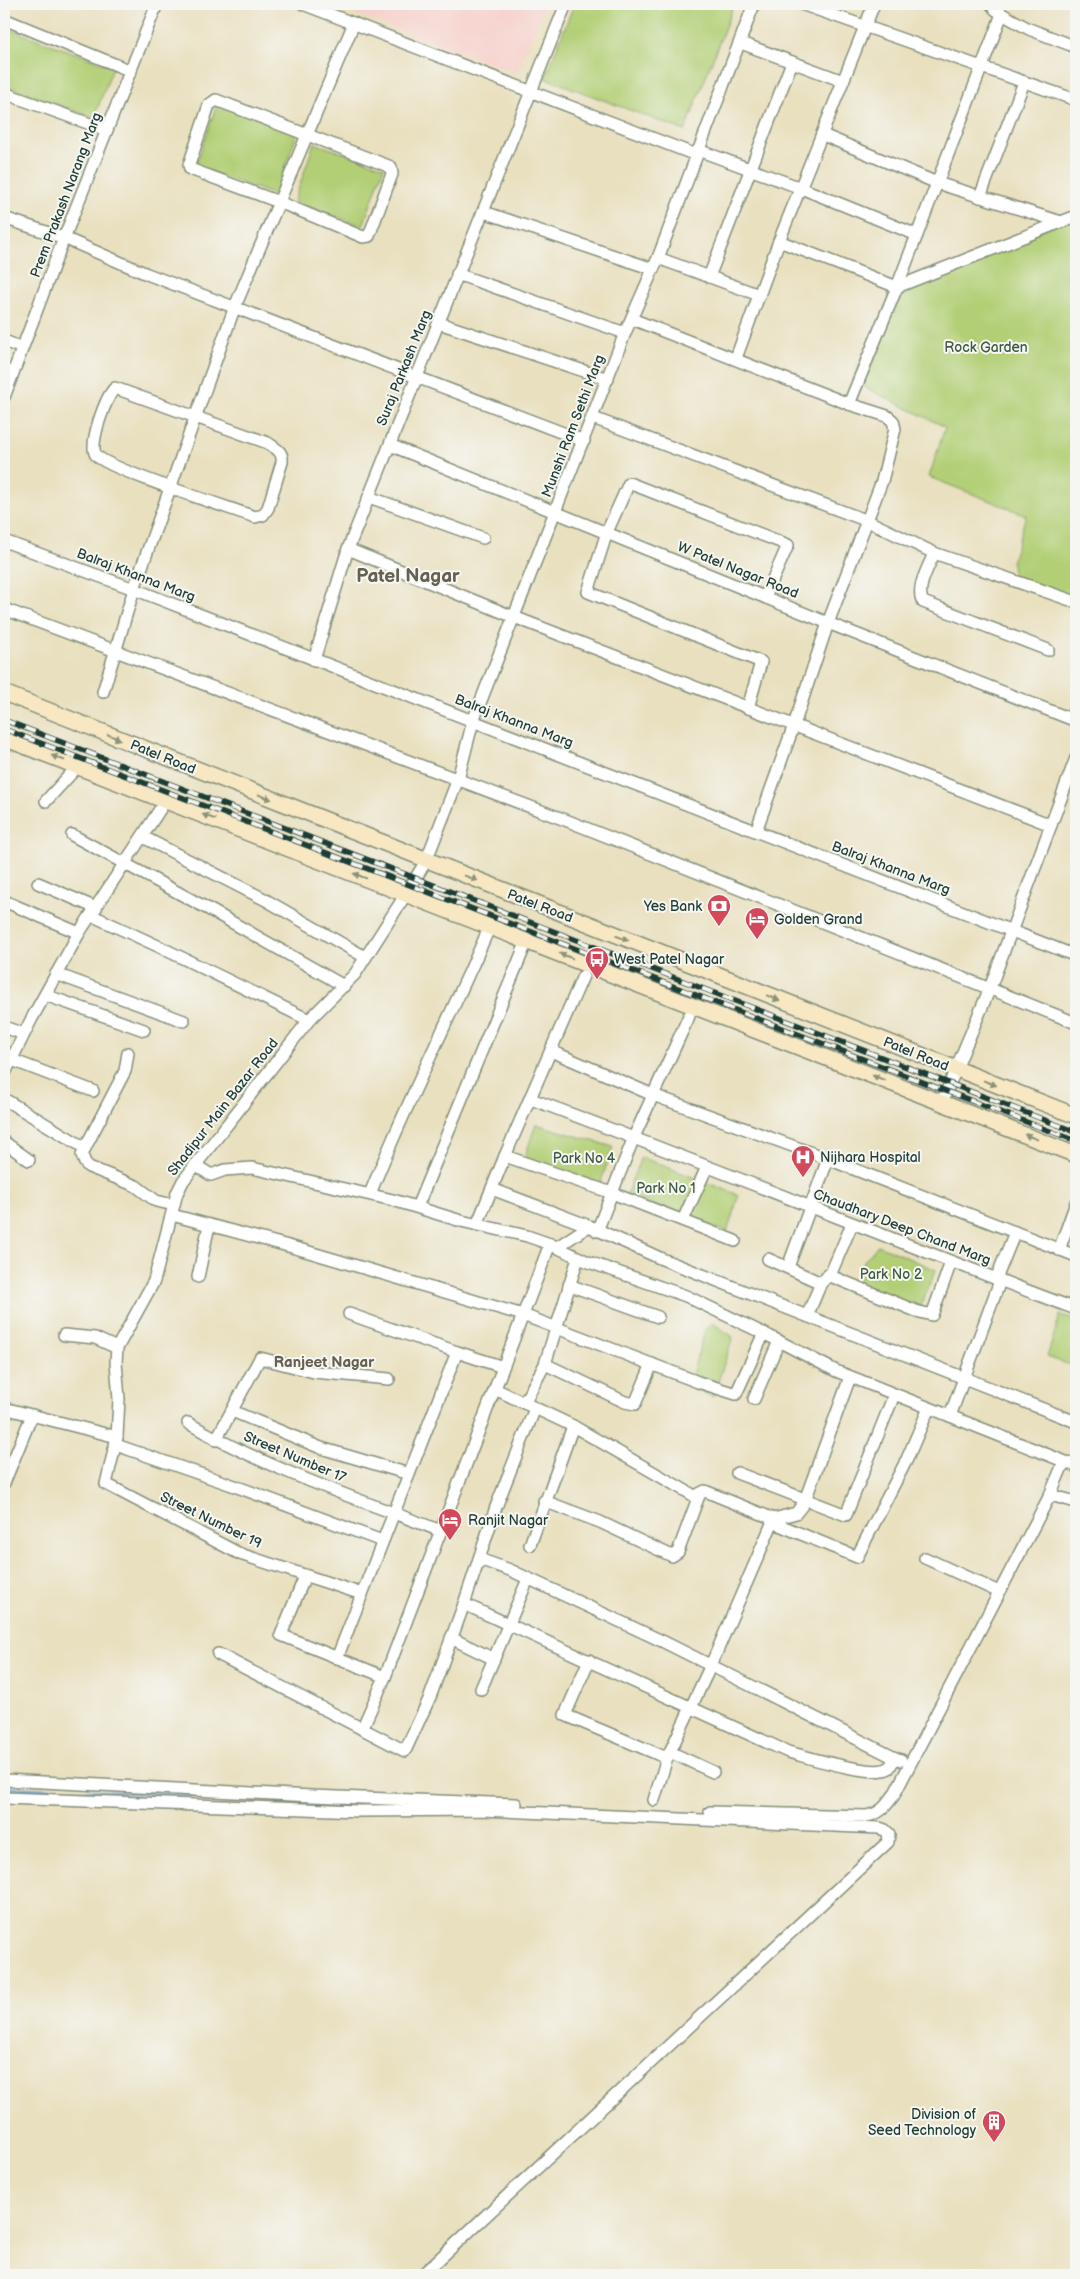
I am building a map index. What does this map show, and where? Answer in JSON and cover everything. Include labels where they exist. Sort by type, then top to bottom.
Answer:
[{"type":"main road","name":"Patel Road","points":[[4,693],[1076,1116]]},
{"type":"main road","points":[[5,740],[166,800],[1076,1155]]},
{"type":"street","name":"Prem Prakash Narang Marg","points":[[4,397],[64,238],[157,4]]},
{"type":"street","points":[[303,4],[532,92],[801,188],[917,235]]},
{"type":"street","name":"Suraj Parkash Marg","points":[[314,660],[348,549],[566,4]]},
{"type":"street","name":"Munshi Ram Sethi Marg","points":[[406,894],[426,861],[458,779],[473,721],[626,333],[656,264],[697,152],[741,43],[754,4]]},
{"type":"street","points":[[801,4],[1076,100]]},
{"type":"street","points":[[736,358],[779,241],[874,4]]},
{"type":"street","points":[[991,4],[1002,14],[1029,29],[1076,47]]},
{"type":"street","points":[[849,404],[897,287],[980,67],[1002,14]]},
{"type":"street","points":[[4,19],[131,71]]},
{"type":"street","points":[[103,692],[134,590],[234,308],[354,23]]},
{"type":"street","points":[[741,43],[843,81]]},
{"type":"street","points":[[709,277],[792,62]]},
{"type":"street","points":[[980,197],[1024,82]]},
{"type":"street","points":[[4,93],[107,130]]},
{"type":"street","points":[[220,100],[307,135],[391,167],[393,170],[369,236],[363,237],[279,202],[190,169],[189,165],[209,105],[212,102],[220,100]]},
{"type":"street","points":[[823,135],[937,183],[1060,222]]},
{"type":"street","points":[[484,212],[656,264],[709,277],[759,295]]},
{"type":"street","points":[[779,241],[897,287],[1076,216]]},
{"type":"street","points":[[4,218],[64,238],[147,274],[234,308],[584,441]]},
{"type":"street","points":[[457,274],[626,333]]},
{"type":"street","points":[[632,319],[736,358],[849,404],[887,416],[893,421],[895,429],[882,481],[828,623],[756,831]]},
{"type":"street","points":[[440,323],[608,379]]},
{"type":"street","points":[[4,341],[22,348]]},
{"type":"street","points":[[115,388],[196,417],[268,443],[283,455],[268,508],[263,515],[255,517],[107,463],[96,456],[93,448],[94,436],[115,388]]},
{"type":"street","points":[[593,418],[868,521],[934,553],[1076,602]]},
{"type":"street","name":"W Patel Nagar Road","points":[[390,445],[828,623],[1076,721]]},
{"type":"street","points":[[748,708],[761,662],[588,592],[607,532],[629,483],[788,545],[765,597]]},
{"type":"street","points":[[369,497],[483,538]]},
{"type":"street","name":"Balraj Khanna Marg","points":[[4,541],[1076,956]]},
{"type":"street","points":[[348,549],[514,617],[1051,825]]},
{"type":"street","points":[[934,553],[920,590],[920,597],[923,602],[1048,650]]},
{"type":"street","points":[[4,609],[568,820],[1076,1023]]},
{"type":"street","points":[[942,1102],[990,988],[1076,758]]},
{"type":"street","points":[[46,801],[78,766]]},
{"type":"street","points":[[4,1075],[79,933],[166,800]]},
{"type":"street","points":[[72,836],[212,911],[344,986]]},
{"type":"street","points":[[143,837],[264,899],[365,957]]},
{"type":"street","points":[[38,883],[160,947],[309,1020]]},
{"type":"street","name":"Shadipur Main Bazar Road","points":[[106,1484],[116,1441],[119,1399],[116,1362],[117,1348],[154,1281],[179,1187],[309,1020],[344,986],[406,894]]},
{"type":"street","points":[[4,901],[79,933]]},
{"type":"street","points":[[370,1194],[392,1139],[459,998],[490,926]]},
{"type":"street","points":[[417,1207],[527,941]]},
{"type":"street","points":[[56,974],[184,1021]]},
{"type":"street","points":[[477,1225],[582,976]]},
{"type":"street","points":[[45,995],[144,1030]]},
{"type":"street","points":[[362,1729],[385,1677],[523,1315],[553,1246],[593,1228],[612,1193],[634,1137],[689,1016]]},
{"type":"street","points":[[4,1027],[24,1034]]},
{"type":"street","points":[[551,1051],[653,1095],[828,1159],[1076,1256]]},
{"type":"street","points":[[128,1052],[125,1071],[84,1148],[83,1160],[89,1167],[136,1186],[173,1210],[209,1225],[292,1247],[523,1315],[736,1394],[764,1333]]},
{"type":"street","points":[[12,1060],[93,1091]]},
{"type":"street","points":[[4,1099],[84,1148]]},
{"type":"street","name":"Chaudhary Deep Chand Marg","points":[[530,1099],[634,1137],[810,1208],[1076,1309]]},
{"type":"street","points":[[4,1142],[29,1160]]},
{"type":"street","points":[[505,1156],[612,1193],[735,1241]]},
{"type":"street","points":[[788,1267],[828,1159]]},
{"type":"street","points":[[195,1165],[211,1175],[225,1170],[252,1168],[370,1194],[553,1246],[578,1258],[686,1296],[850,1377],[1076,1466]]},
{"type":"street","points":[[683,1220],[707,1166]]},
{"type":"street","points":[[492,1189],[1076,1422]]},
{"type":"street","points":[[1059,1250],[1076,1202]]},
{"type":"street","points":[[807,1316],[852,1224]]},
{"type":"street","points":[[198,1277],[209,1225]]},
{"type":"street","points":[[950,1416],[965,1379],[1015,1232]]},
{"type":"street","points":[[524,1403],[545,1364],[578,1258]]},
{"type":"street","points":[[768,1259],[932,1315],[951,1262]]},
{"type":"street","points":[[569,1285],[658,1317]]},
{"type":"street","points":[[349,1314],[503,1368]]},
{"type":"street","points":[[64,1335],[95,1338],[117,1348]]},
{"type":"street","points":[[754,1399],[780,1341]]},
{"type":"street","points":[[337,1658],[457,1352]]},
{"type":"street","points":[[216,1440],[260,1358],[314,1372],[389,1379]]},
{"type":"street","points":[[545,1364],[625,1402],[635,1404],[652,1364]]},
{"type":"street","points":[[654,1800],[668,1755],[711,1665],[773,1520],[796,1513],[805,1501],[850,1377]]},
{"type":"street","points":[[495,1389],[573,1426],[698,1498]]},
{"type":"street","points":[[737,1472],[805,1501],[846,1515],[894,1395]]},
{"type":"street","points":[[4,1408],[116,1441],[382,1541]]},
{"type":"street","points":[[218,1654],[405,1752],[430,1697],[535,1408]]},
{"type":"street","points":[[544,1501],[600,1522],[672,1556],[678,1552],[699,1494],[705,1491],[857,1557],[907,1459],[929,1408]]},
{"type":"street","points":[[232,1411],[321,1448],[409,1474]]},
{"type":"street","points":[[4,1483],[32,1415]]},
{"type":"street","name":"Street Number 17","points":[[188,1423],[216,1440],[288,1473],[441,1530]]},
{"type":"street","points":[[530,1545],[544,1501],[573,1426]]},
{"type":"street","points":[[4,1780],[682,1812],[876,1815],[883,1810],[894,1795],[1050,1496],[1064,1462]]},
{"type":"street","name":"Street Number 19","points":[[106,1484],[240,1554],[362,1594]]},
{"type":"street","points":[[1050,1496],[1076,1502]]},
{"type":"street","points":[[925,1558],[999,1592]]},
{"type":"street","points":[[479,1559],[528,1579],[711,1665],[910,1764]]},
{"type":"street","points":[[305,1576],[281,1636],[385,1677]]},
{"type":"street","points":[[481,1689],[528,1579]]},
{"type":"street","points":[[464,1604],[788,1752],[831,1764],[883,1771],[889,1768],[895,1758]]},
{"type":"street","points":[[451,1638],[494,1659]]},
{"type":"street","points":[[589,1660],[565,1715],[713,1772]]},
{"type":"street","points":[[4,1798],[350,1810],[481,1810],[879,1828],[889,1834],[888,1842],[422,2275]]},
{"type":"shaded area","points":[[328,4],[545,4],[517,73]]},
{"type":"green space","points":[[574,4],[734,4],[685,131],[545,78]]},
{"type":"green space","points":[[4,27],[113,67],[94,118],[4,85]]},
{"type":"green space","points":[[217,104],[298,131],[275,195],[195,167]]},
{"type":"green space","points":[[314,143],[384,167],[363,226],[294,202]]},
{"type":"green space","name":"Rock Garden","points":[[1076,216],[1076,600],[1013,576],[1012,562],[1026,515],[929,477],[945,427],[852,381],[897,287]]},
{"type":"green space","name":"Park No 4","points":[[536,1124],[613,1147],[600,1184],[524,1159]]},
{"type":"green space","name":"Park No 1","points":[[641,1157],[739,1195],[727,1232],[626,1196]]},
{"type":"green space","name":"Park No 2","points":[[878,1245],[936,1270],[919,1310],[858,1283],[864,1261]]},
{"type":"green space","points":[[1060,1315],[1076,1319],[1076,1367],[1047,1357]]},
{"type":"green space","points":[[713,1323],[733,1337],[713,1397],[689,1385],[705,1330]]},
{"type":"waterway","points":[[4,1788],[213,1796]]},
{"type":"railway","points":[[4,720],[1076,1132]]},
{"type":"railway","points":[[4,729],[1076,1141]]},
{"type":"place","name":"Yes Bank","points":[[719,927]]},
{"type":"place","name":"Golden Grand","points":[[757,940]]},
{"type":"place","name":"West Patel Nagar","points":[[597,980]]},
{"type":"place","name":"Nijhara Hospital","points":[[803,1178]]},
{"type":"place","name":"Ranjit Nagar","points":[[450,1541]]},
{"type":"place","name":"Division of Seed Technology","points":[[994,2143]]},
{"type":"district","name":"Patel Nagar","points":[[408,576]]},
{"type":"district","name":"Ranjeet Nagar","points":[[324,1362]]}]
